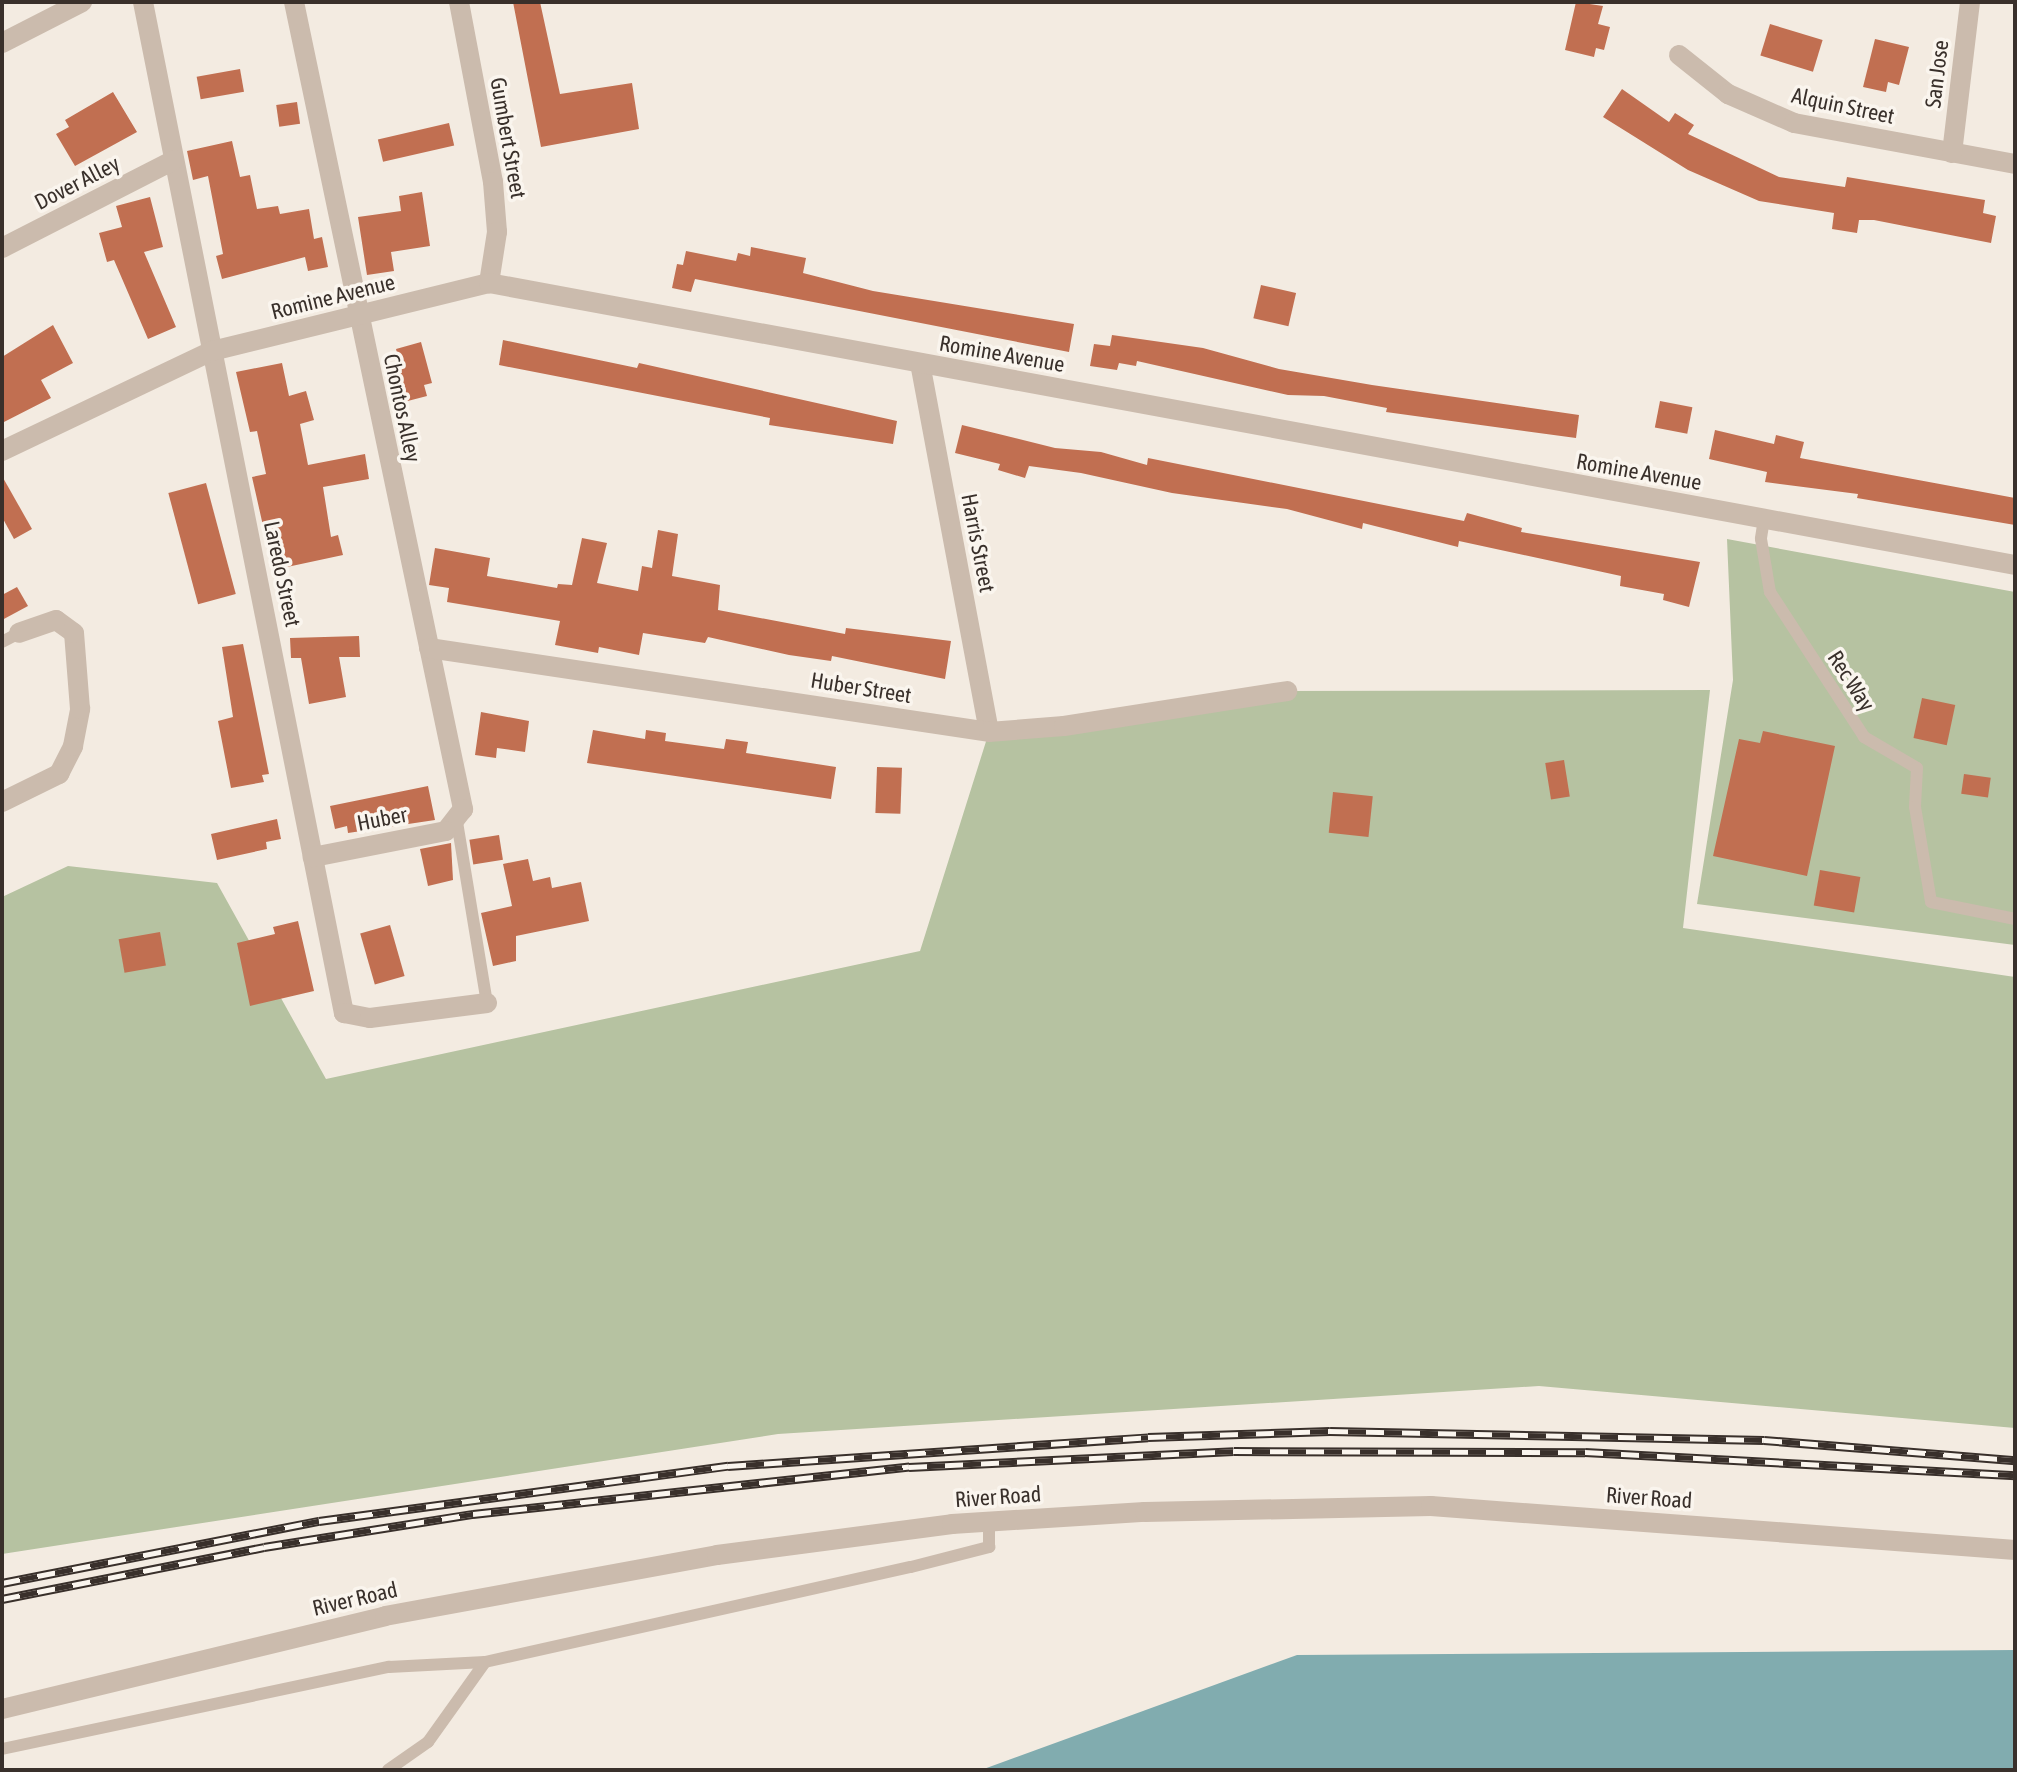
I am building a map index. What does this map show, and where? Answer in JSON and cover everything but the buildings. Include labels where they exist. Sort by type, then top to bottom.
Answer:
[{"type":"street","points":[[2,43],[82,2]]},
{"type":"street","name":"Laredo Street","points":[[143,2],[344,1013],[370,1018],[487,1003]]},
{"type":"street","name":"Chontos Alley","points":[[294,2],[463,809],[457,822]]},
{"type":"street","name":"Gumbert Street","points":[[459,2],[493,182],[497,232],[489,283]]},
{"type":"street","name":"San Jose","points":[[1952,153],[1970,2]]},
{"type":"street","name":"Alquin Street","points":[[1679,55],[1728,94],[1759,111],[1794,123],[2015,164]]},
{"type":"street","name":"Dover Alley","points":[[2,248],[174,160]]},
{"type":"street","name":"Romine Avenue","points":[[2,451],[212,351],[489,283],[2015,565]]},
{"type":"street","name":"Harris Street","points":[[920,363],[989,732]]},
{"type":"street","points":[[2,802],[59,774],[73,746],[80,709],[74,633],[56,620],[11,637]]},
{"type":"street","name":"Huber Street","points":[[429,648],[989,732],[1064,726],[1287,691]]},
{"type":"street","name":"Huber","points":[[313,857],[446,831],[457,822]]},
{"type":"street","name":"River Road","points":[[2,1709],[385,1616],[717,1555],[989,1521],[1145,1512],[1431,1506],[2015,1550]]},
{"type":"lane","name":"Rec Way","points":[[1764,519],[1761,539],[1770,592],[1864,737],[1917,768],[1915,807],[1931,902],[2015,919]]},
{"type":"lane","points":[[457,822],[487,1003]]},
{"type":"lane","points":[[2,1749],[389,1667],[485,1662],[989,1547],[989,1521]]},
{"type":"lane","points":[[388,1770],[428,1742],[485,1662]]},
{"type":"green space","points":[[1727,539],[2015,592],[2015,945],[1697,904],[1733,680]]},
{"type":"green space","points":[[1710,690],[1683,928],[2015,977],[2015,1428],[1539,1386],[778,1434],[2,1554],[2,897],[68,866],[217,883],[326,1079],[920,951],[989,732],[1287,691]]},
{"type":"water","points":[[2015,1650],[2015,1770],[981,1770],[1297,1655]]},
{"type":"railway","points":[[2,1583],[319,1521],[728,1466],[1148,1437],[1330,1431],[1764,1440],[2015,1460]]},
{"type":"railway","points":[[2,1599],[264,1547],[473,1514],[909,1467],[1234,1451],[1585,1452],[2015,1475]]}]
